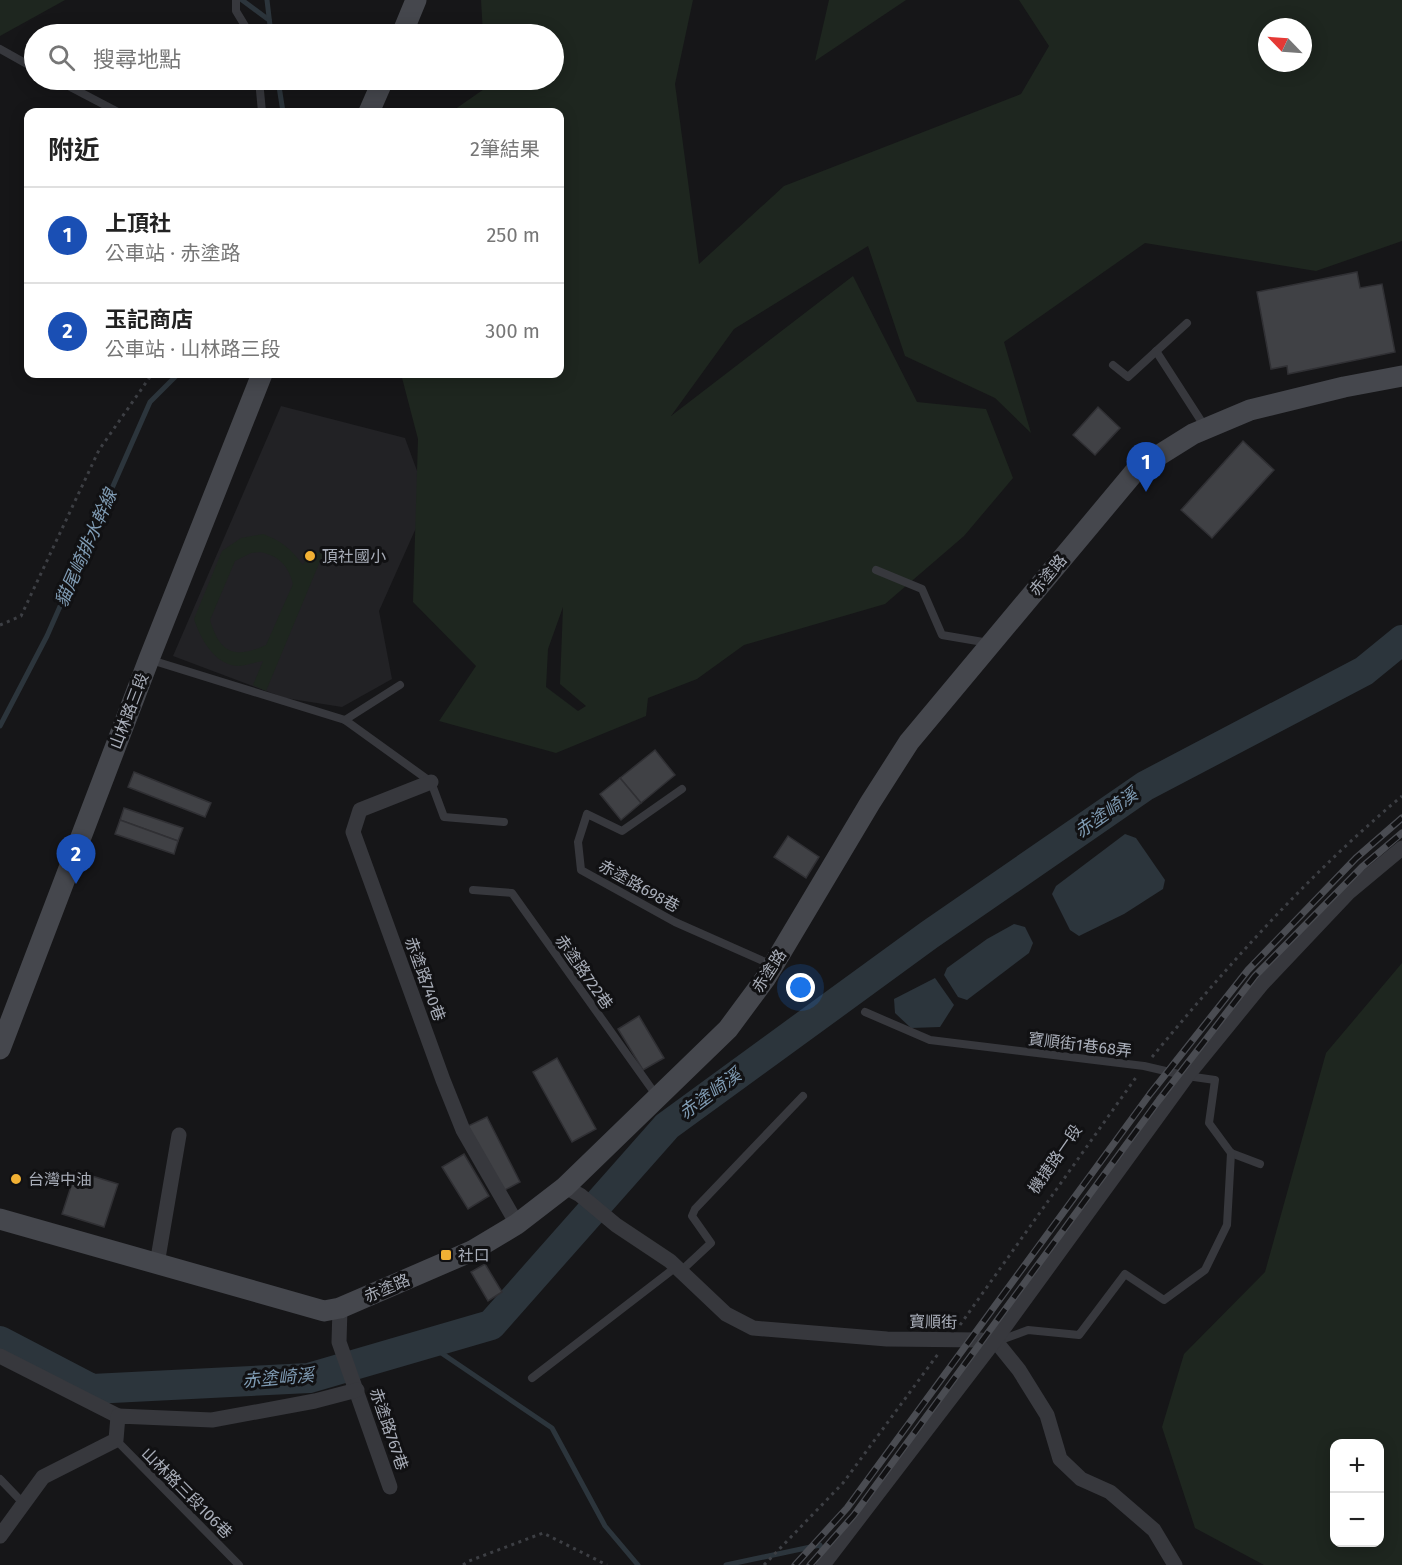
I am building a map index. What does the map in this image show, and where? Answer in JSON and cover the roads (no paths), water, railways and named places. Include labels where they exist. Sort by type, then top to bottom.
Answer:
[{"type":"street","points":[[406,24],[416,0]]},
{"type":"street","points":[[371,108],[379,90]]},
{"type":"street","name":"赤塗路","points":[[0,1219],[324,1311],[340,1308],[472,1251],[573,1191],[657,1097],[728,1029],[765,979],[909,742],[1137,469],[1193,434],[1250,410],[1344,387],[1402,376]]},
{"type":"street","name":"山林路三段","points":[[0,1050],[149,659],[260,378]]},
{"type":"street","name":"赤塗路740巷","points":[[431,782],[360,810],[353,832],[442,1080],[463,1130],[517,1224]]},
{"type":"street","points":[[823,1565],[993,1343],[1187,1076],[1262,984],[1348,893],[1402,848]]},
{"type":"street","points":[[157,1264],[179,1135]]},
{"type":"street","name":"寶順街","points":[[573,1191],[679,1269],[726,1314],[753,1328],[887,1339],[981,1340],[993,1343]]},
{"type":"street","name":"赤塗路767巷","points":[[340,1308],[339,1342],[390,1487]]},
{"type":"street","points":[[993,1343],[998,1344],[1019,1370],[1047,1415],[1060,1459],[1081,1479],[1110,1492],[1154,1530],[1175,1565]]},
{"type":"street","points":[[0,1356],[118,1416],[212,1420],[315,1401],[355,1386]]},
{"type":"street","points":[[0,1536],[43,1477],[116,1440],[118,1416]]},
{"type":"lane","points":[[236,0],[236,11],[244,24]]},
{"type":"lane","points":[[0,50],[24,63]]},
{"type":"lane","points":[[76,90],[110,108]]},
{"type":"lane","points":[[260,90],[262,108]]},
{"type":"lane","points":[[1113,365],[1128,377],[1186,323]]},
{"type":"lane","points":[[1156,351],[1206,428]]},
{"type":"lane","points":[[876,570],[922,589],[942,635],[991,643]]},
{"type":"lane","points":[[149,659],[345,720],[431,782],[444,817],[504,822]]},
{"type":"lane","points":[[345,720],[400,685]]},
{"type":"lane","name":"赤塗路698巷","points":[[682,789],[622,831],[587,814],[578,842],[581,870],[675,922],[773,965]]},
{"type":"lane","name":"赤塗路722巷","points":[[473,890],[512,893],[657,1097]]},
{"type":"lane","name":"寶順街1巷68弄","points":[[866,1012],[930,1040],[1144,1066],[1215,1080],[1209,1123],[1231,1153]]},
{"type":"lane","points":[[532,1378],[711,1243],[692,1216],[695,1209],[803,1096]]},
{"type":"lane","points":[[993,1343],[1028,1330],[1079,1335],[1125,1274],[1164,1300],[1205,1270],[1227,1225],[1231,1153],[1260,1164]]},
{"type":"lane","name":"山林路三段106巷","points":[[116,1440],[239,1565]]},
{"type":"lane","points":[[0,1479],[24,1504]]},
{"type":"waterway","points":[[242,0],[269,20]]},
{"type":"waterway","name":"貓尾崎排水幹線","points":[[267,0],[270,24]]},
{"type":"waterway","name":"貓尾崎排水幹線","points":[[280,90],[282,108]]},
{"type":"waterway","name":"貓尾崎排水幹線","points":[[0,726],[47,636],[150,402],[174,378]]},
{"type":"waterway","name":"赤塗崎溪","points":[[0,1341],[92,1389],[309,1378],[491,1325],[667,1126],[929,935],[1145,786],[1364,671],[1402,640]]},
{"type":"waterway","points":[[428,1344],[552,1428],[605,1526],[638,1565]]},
{"type":"waterway","points":[[726,1565],[820,1545],[826,1558]]},
{"type":"railway","points":[[795,1565],[847,1508],[1150,1094],[1248,970],[1356,858],[1402,818]]},
{"type":"railway","points":[[810,1565],[854,1515],[1159,1100],[1255,976],[1362,867],[1402,833]]},
{"type":"place","name":"上頂社","points":[[1146,492]]},
{"type":"place","name":"頂社國小","points":[[310,556]]},
{"type":"place","name":"玉記商店","points":[[76,884]]},
{"type":"place","name":"台灣中油","points":[[16,1179]]},
{"type":"place","name":"社口","points":[[446,1255]]}]
